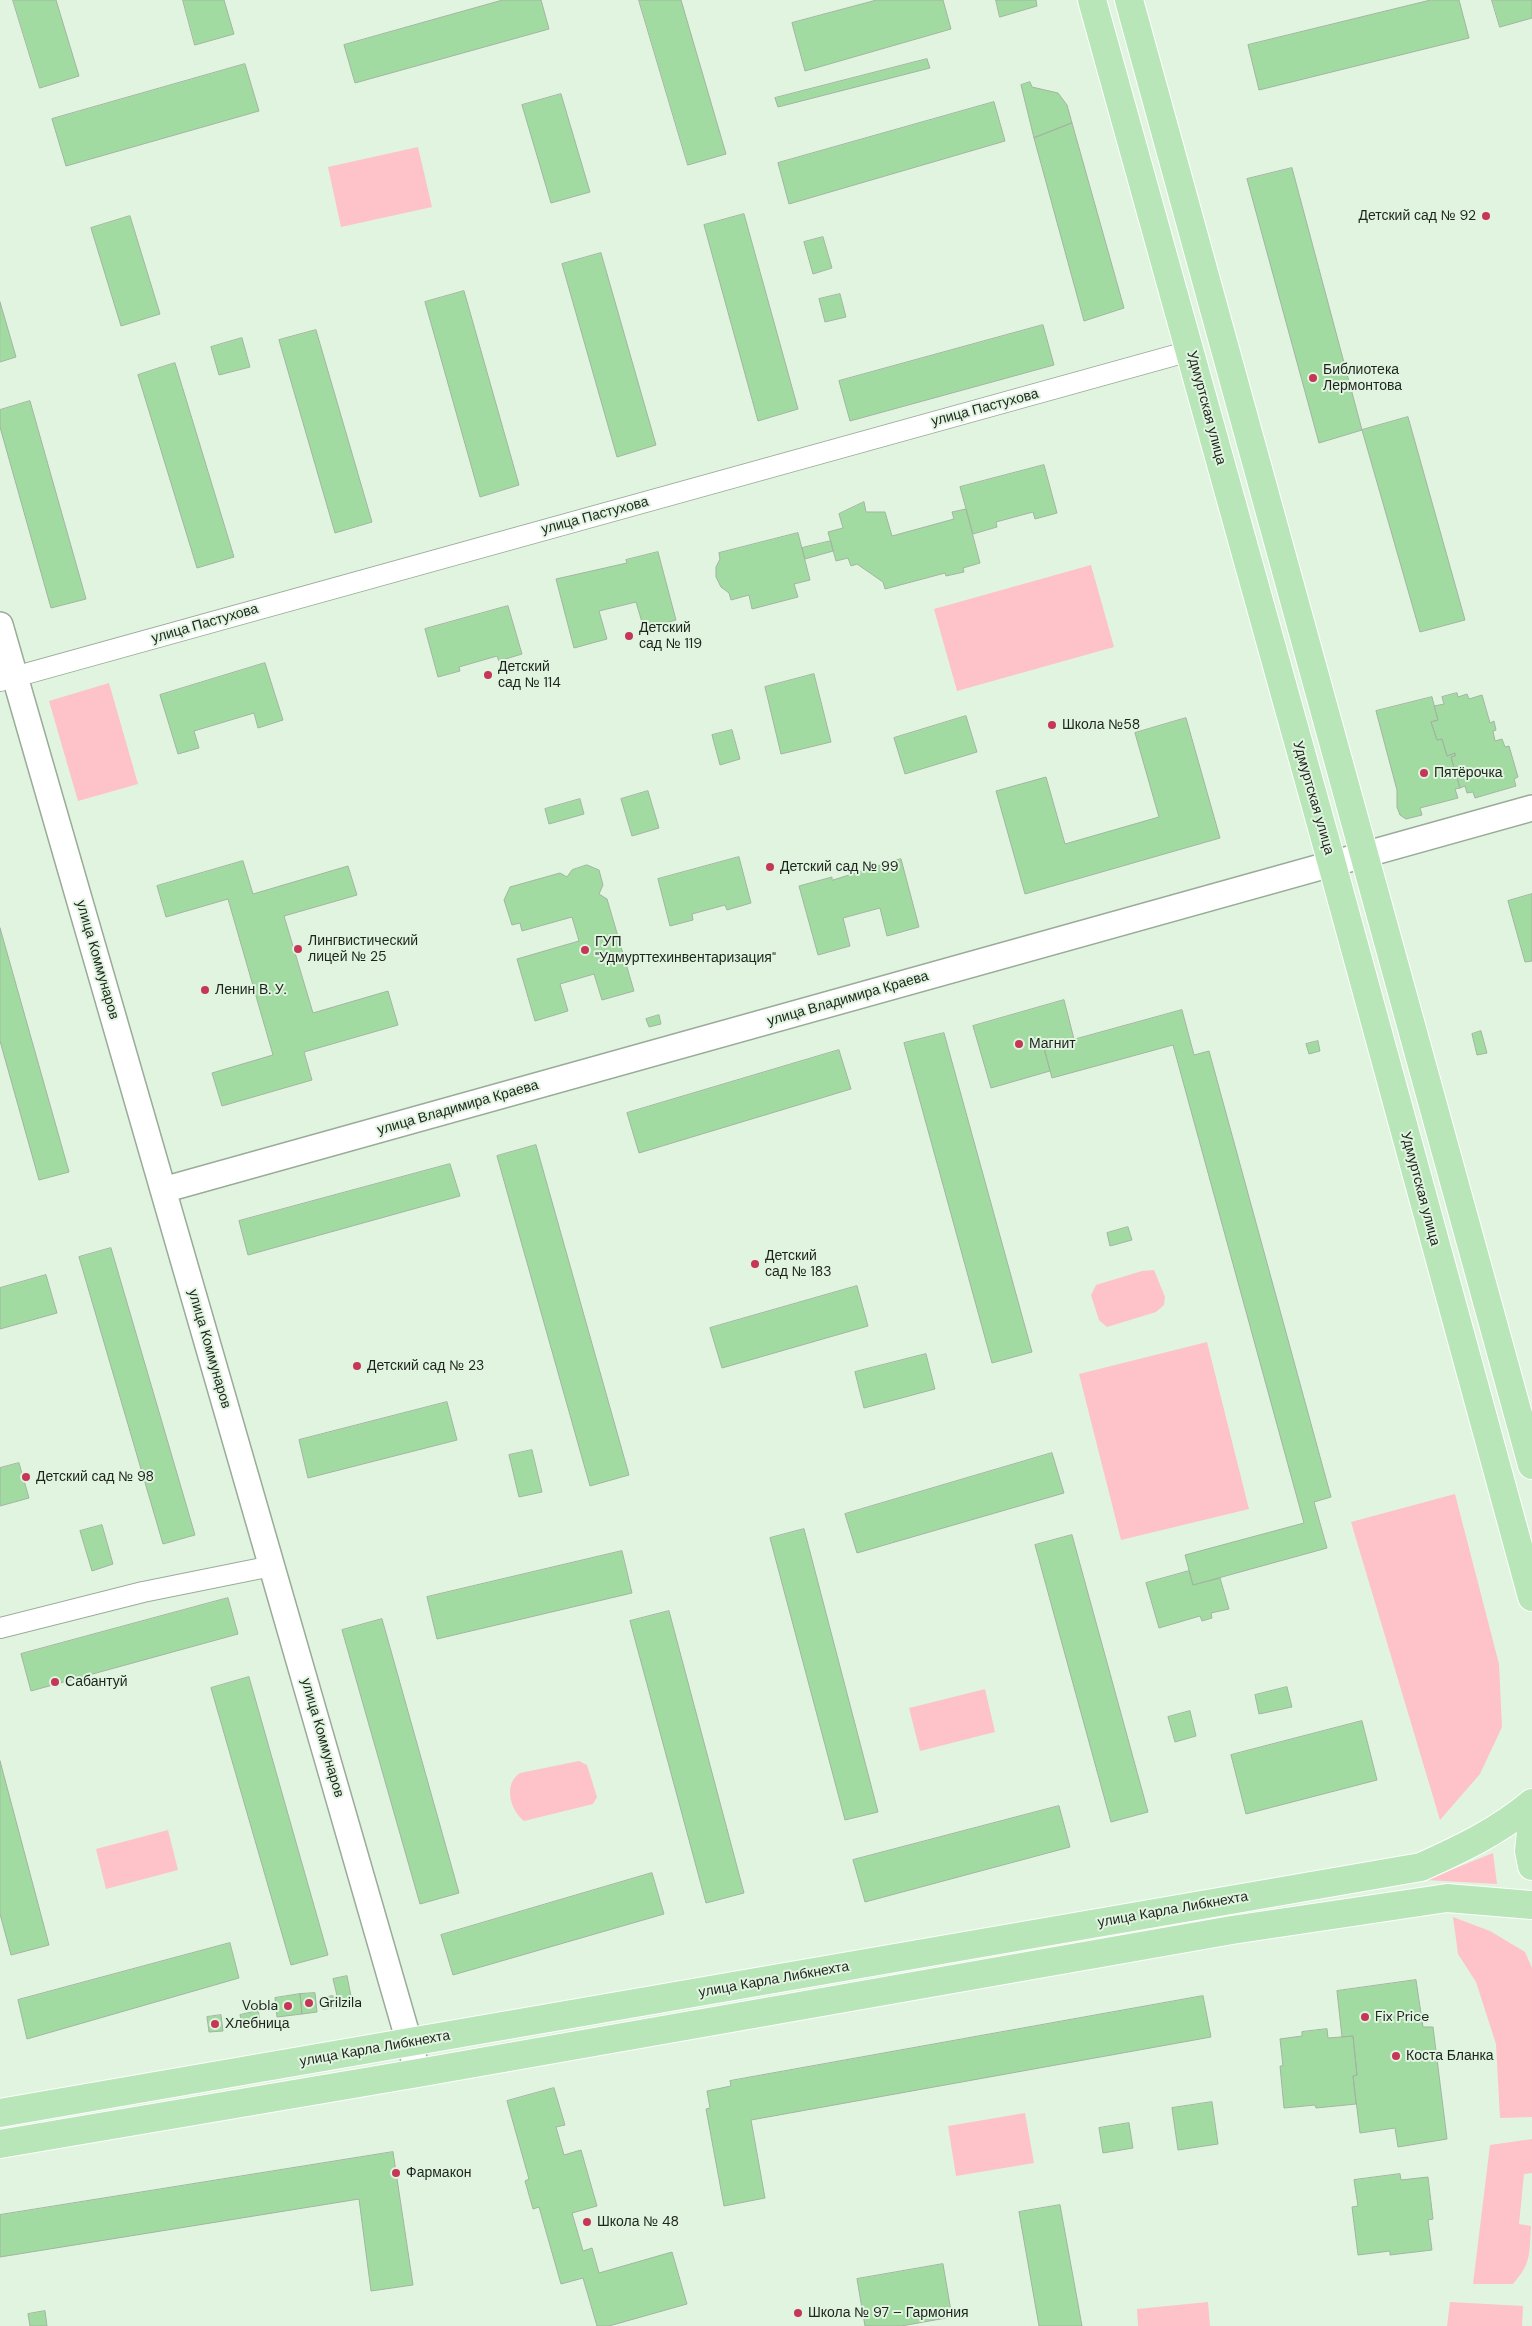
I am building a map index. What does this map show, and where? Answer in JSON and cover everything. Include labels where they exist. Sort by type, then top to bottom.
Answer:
[{"type":"main road","name":"Удмуртская улица","points":[[1092,0],[1332,864],[1532,1597]]},
{"type":"main road","points":[[1129,0],[1366,855],[1532,1465]]},
{"type":"main road","name":"улица Карла Либкнехта","points":[[0,2113],[410,2044],[1422,1867],[1512,1820],[1532,1803]]},
{"type":"main road","points":[[1532,1822],[1529,1850],[1532,1866]]},
{"type":"main road","points":[[0,2144],[418,2073],[1212,1933],[1447,1898],[1532,1905]]},
{"type":"street","name":"улица Пастухова","points":[[7,679],[1190,351]]},
{"type":"street","name":"улица Коммунаров","points":[[0,625],[7,679],[163,1190],[418,2073]]},
{"type":"street","name":"улица Владимира Краева","points":[[163,1190],[1532,808]]},
{"type":"street","points":[[0,1628],[143,1592],[272,1566]]},
{"type":"shaded area","points":[[418,147],[432,207],[341,227],[328,167]]},
{"type":"shaded area","points":[[1091,565],[1114,647],[957,691],[934,609]]},
{"type":"shaded area","points":[[109,683],[138,784],[78,801],[49,701]]},
{"type":"shaded area","points":[[1154,1270],[1165,1297],[1164,1305],[1156,1312],[1107,1327],[1099,1320],[1091,1295],[1096,1285],[1142,1271]]},
{"type":"shaded area","points":[[1207,1342],[1249,1509],[1121,1540],[1079,1374]]},
{"type":"shaded area","points":[[1455,1494],[1499,1664],[1502,1727],[1480,1774],[1440,1820],[1351,1522]]},
{"type":"shaded area","points":[[985,1689],[995,1732],[920,1751],[909,1708]]},
{"type":"shaded area","points":[[579,1761],[587,1765],[597,1797],[593,1804],[524,1821],[519,1816],[512,1804],[510,1790],[511,1784],[520,1773]]},
{"type":"shaded area","points":[[168,1830],[178,1870],[106,1889],[96,1849]]},
{"type":"shaded area","points":[[1493,1853],[1497,1884],[1426,1880]]},
{"type":"shaded area","points":[[1453,1917],[1490,1931],[1525,1952],[1532,1968],[1532,2117],[1500,2118],[1496,2044],[1476,1982],[1458,1954]]},
{"type":"shaded area","points":[[1025,2113],[1034,2163],[956,2176],[948,2126]]},
{"type":"shaded area","points":[[1532,2139],[1532,2173],[1524,2174],[1519,2224],[1531,2226],[1527,2263],[1513,2284],[1473,2284],[1490,2145]]},
{"type":"shaded area","points":[[1208,2302],[1210,2326],[1138,2326],[1137,2309]]},
{"type":"shaded area","points":[[1450,2302],[1523,2306],[1522,2326],[1447,2326]]},
{"type":"building","points":[[13,0],[56,0],[79,76],[40,88]]},
{"type":"building","points":[[183,0],[224,0],[234,34],[195,45]]},
{"type":"building","points":[[503,0],[541,0],[549,29],[355,83],[344,45]]},
{"type":"building","points":[[639,0],[681,0],[726,154],[688,165]]},
{"type":"building","points":[[877,0],[943,0],[951,29],[805,71],[792,23]]},
{"type":"building","points":[[996,0],[1036,0],[1037,6],[1000,17]]},
{"type":"building","points":[[1431,0],[1459,0],[1469,38],[1259,90],[1248,45]]},
{"type":"building","points":[[1492,0],[1532,0],[1532,18],[1500,27]]},
{"type":"building","points":[[927,59],[930,68],[778,107],[775,98]]},
{"type":"building","points":[[245,64],[259,111],[66,166],[52,119]]},
{"type":"building","points":[[1030,82],[1032,87],[1058,93],[1067,105],[1072,123],[1034,138],[1021,85]]},
{"type":"building","points":[[561,94],[590,192],[551,203],[522,105]]},
{"type":"building","points":[[994,102],[1005,141],[789,204],[778,163]]},
{"type":"building","points":[[1072,123],[1124,308],[1084,321],[1034,138]]},
{"type":"building","points":[[1292,168],[1362,430],[1319,443],[1247,179]]},
{"type":"building","points":[[744,214],[798,409],[758,421],[704,225]]},
{"type":"building","points":[[130,216],[160,314],[121,326],[91,228]]},
{"type":"building","points":[[823,237],[832,268],[813,274],[804,242]]},
{"type":"building","points":[[601,253],[656,445],[617,457],[562,264]]},
{"type":"building","points":[[464,291],[519,485],[480,497],[425,302]]},
{"type":"building","points":[[840,294],[846,317],[825,322],[819,299]]},
{"type":"building","points":[[0,302],[16,357],[0,362]]},
{"type":"building","points":[[1043,325],[1054,365],[850,421],[839,381]]},
{"type":"building","points":[[316,330],[372,522],[335,533],[279,340]]},
{"type":"building","points":[[242,338],[250,367],[219,375],[211,347]]},
{"type":"building","points":[[175,363],[234,557],[197,568],[138,375]]},
{"type":"building","points":[[30,401],[86,599],[51,608],[0,427],[0,410]]},
{"type":"building","points":[[1408,417],[1465,620],[1420,632],[1362,430]]},
{"type":"building","points":[[1044,465],[1057,513],[1035,519],[1033,512],[996,522],[997,527],[973,534],[960,487]]},
{"type":"building","points":[[864,502],[866,512],[885,512],[892,536],[954,519],[952,512],[966,509],[980,563],[963,568],[964,572],[946,576],[945,573],[885,589],[883,582],[857,564],[851,566],[848,558],[836,561],[828,532],[843,528],[839,514]]},
{"type":"building","points":[[798,533],[810,580],[794,584],[798,597],[752,609],[749,595],[731,600],[729,593],[721,587],[716,577],[716,567],[720,559],[719,553]]},
{"type":"building","points":[[831,541],[833,551],[805,559],[802,548]]},
{"type":"building","points":[[658,552],[676,620],[644,629],[636,602],[599,611],[607,639],[574,648],[556,579],[627,563],[626,560]]},
{"type":"building","points":[[508,606],[522,654],[499,661],[497,656],[459,667],[460,671],[438,677],[425,629]]},
{"type":"building","points":[[265,663],[283,720],[258,728],[254,713],[194,731],[199,748],[178,754],[160,695]]},
{"type":"building","points":[[814,674],[831,742],[781,754],[765,687]]},
{"type":"building","points":[[1457,693],[1458,697],[1467,694],[1469,699],[1482,695],[1490,723],[1494,721],[1496,730],[1493,731],[1495,741],[1502,739],[1505,747],[1509,746],[1518,777],[1514,779],[1516,786],[1475,798],[1473,792],[1467,793],[1465,786],[1460,788],[1451,757],[1455,756],[1455,753],[1447,756],[1442,739],[1437,740],[1431,722],[1438,720],[1434,706],[1444,704],[1442,697]]},
{"type":"building","name":"Пятёрочка","points":[[1432,697],[1438,720],[1431,722],[1437,740],[1442,739],[1447,756],[1455,753],[1455,756],[1451,757],[1460,788],[1455,789],[1458,798],[1420,808],[1422,815],[1406,819],[1400,815],[1397,807],[1397,790],[1376,711]]},
{"type":"building","points":[[966,716],[977,752],[905,774],[894,738]]},
{"type":"building","points":[[1186,718],[1220,838],[1025,894],[996,791],[1046,777],[1065,844],[1159,817],[1135,733]]},
{"type":"building","points":[[732,730],[740,759],[720,765],[712,735]]},
{"type":"building","points":[[648,791],[659,828],[632,836],[621,799]]},
{"type":"building","points":[[580,799],[584,814],[549,824],[545,809]]},
{"type":"building","points":[[739,857],[751,903],[727,910],[725,905],[692,914],[693,920],[670,926],[658,879]]},
{"type":"building","points":[[901,859],[919,927],[887,936],[880,908],[843,918],[850,946],[818,955],[799,886],[832,877],[832,880]]},
{"type":"building","points":[[243,861],[253,894],[348,866],[357,895],[284,916],[313,1013],[388,991],[398,1025],[304,1052],[312,1080],[222,1106],[212,1073],[273,1055],[228,899],[166,917],[157,886]]},
{"type":"building","name":"ГУП \"Удмурттехинвентаризация\"","points":[[587,865],[599,870],[603,885],[599,894],[607,899],[634,991],[602,1000],[594,974],[560,984],[568,1011],[535,1021],[517,959],[579,941],[572,917],[522,931],[520,923],[512,925],[504,900],[510,887],[560,873],[567,877],[572,870]]},
{"type":"building","points":[[1532,894],[1532,961],[1525,962],[1508,901]]},
{"type":"building","points":[[0,928],[69,1172],[39,1180],[0,1041]]},
{"type":"building","name":"Магнит","points":[[1064,1000],[1074,1039],[1044,1048],[1050,1071],[991,1088],[973,1026]]},
{"type":"building","points":[[1182,1010],[1194,1055],[1209,1051],[1331,1497],[1314,1502],[1327,1548],[1193,1585],[1185,1555],[1304,1523],[1173,1045],[1052,1078],[1044,1048]]},
{"type":"building","points":[[659,1015],[661,1024],[649,1027],[646,1019]]},
{"type":"building","points":[[1481,1031],[1487,1053],[1477,1055],[1472,1034]]},
{"type":"building","points":[[944,1033],[1032,1352],[992,1363],[904,1043]]},
{"type":"building","points":[[1318,1041],[1320,1051],[1309,1054],[1306,1044]]},
{"type":"building","points":[[839,1050],[851,1089],[639,1153],[627,1113]]},
{"type":"building","points":[[536,1145],[629,1475],[590,1486],[497,1156]]},
{"type":"building","points":[[450,1164],[460,1196],[248,1255],[239,1221]]},
{"type":"building","points":[[1128,1227],[1132,1240],[1110,1246],[1107,1233]]},
{"type":"building","points":[[111,1248],[195,1535],[163,1544],[79,1257]]},
{"type":"building","points":[[46,1275],[57,1313],[0,1329],[0,1288]]},
{"type":"building","points":[[857,1286],[868,1326],[722,1368],[710,1328]]},
{"type":"building","points":[[926,1354],[935,1389],[864,1408],[855,1372]]},
{"type":"building","points":[[447,1402],[457,1440],[308,1478],[299,1440]]},
{"type":"building","points":[[532,1450],[542,1492],[519,1497],[509,1455]]},
{"type":"building","points":[[1052,1453],[1064,1493],[857,1553],[845,1514]]},
{"type":"building","points":[[19,1463],[29,1498],[0,1506],[0,1468]]},
{"type":"building","points":[[102,1525],[113,1564],[92,1571],[80,1531]]},
{"type":"building","points":[[804,1529],[878,1812],[845,1820],[770,1538]]},
{"type":"building","points":[[1072,1535],[1148,1812],[1111,1822],[1035,1545]]},
{"type":"building","points":[[622,1551],[632,1593],[437,1639],[427,1597]]},
{"type":"building","points":[[1189,1571],[1193,1585],[1220,1578],[1229,1609],[1211,1613],[1212,1618],[1202,1621],[1200,1616],[1159,1628],[1146,1583]]},
{"type":"building","points":[[228,1598],[238,1634],[31,1691],[21,1654]]},
{"type":"building","points":[[669,1611],[744,1893],[706,1903],[630,1621]]},
{"type":"building","points":[[382,1619],[459,1893],[420,1904],[342,1630]]},
{"type":"building","points":[[249,1677],[328,1955],[291,1965],[211,1688]]},
{"type":"building","points":[[1287,1687],[1292,1707],[1259,1714],[1255,1695]]},
{"type":"building","points":[[1190,1711],[1196,1736],[1175,1742],[1168,1717]]},
{"type":"building","points":[[1362,1721],[1377,1780],[1246,1814],[1231,1755]]},
{"type":"building","points":[[0,1761],[49,1945],[11,1955],[0,1914]]},
{"type":"building","points":[[1059,1806],[1070,1847],[865,1902],[853,1860]]},
{"type":"building","points":[[652,1873],[664,1914],[453,1975],[441,1935]]},
{"type":"building","points":[[230,1943],[239,1978],[27,2039],[18,2000]]},
{"type":"building","points":[[347,1976],[352,2001],[339,2004],[333,1979]]},
{"type":"building","name":"Коста Бланка","points":[[1416,1980],[1423,2027],[1433,2027],[1447,2139],[1398,2147],[1395,2128],[1360,2133],[1353,2076],[1357,2075],[1353,2036],[1342,2037],[1337,1991]]},
{"type":"building","name":"Grilzila","points":[[315,1993],[317,2012],[302,2014],[300,1994]]},
{"type":"building","name":"Vobla","points":[[300,1994],[302,2014],[277,2017],[275,1998]]},
{"type":"building","points":[[333,1996],[334,2008],[323,2009],[321,1998]]},
{"type":"building","points":[[1203,1996],[1211,2037],[751,2120],[765,2198],[724,2206],[706,2109],[710,2108],[707,2091],[731,2086],[730,2081]]},
{"type":"building","points":[[258,2011],[261,2024],[243,2028],[240,2015]]},
{"type":"building","name":"Хлебница","points":[[221,2015],[223,2031],[209,2032],[207,2017]]},
{"type":"building","points":[[1327,2029],[1328,2038],[1353,2036],[1357,2075],[1353,2076],[1356,2104],[1316,2108],[1315,2105],[1284,2108],[1280,2066],[1283,2066],[1280,2039],[1302,2036],[1302,2032]]},
{"type":"building","points":[[554,2088],[565,2125],[556,2127],[564,2155],[581,2150],[597,2206],[572,2213],[583,2251],[592,2248],[599,2273],[672,2252],[687,2304],[609,2326],[597,2326],[583,2278],[561,2284],[539,2207],[533,2209],[525,2181],[529,2179],[507,2101]]},
{"type":"building","points":[[1212,2102],[1218,2144],[1178,2150],[1172,2108]]},
{"type":"building","points":[[1129,2123],[1133,2148],[1103,2153],[1099,2128]]},
{"type":"building","points":[[393,2152],[413,2285],[371,2291],[359,2199],[0,2257],[0,2215]]},
{"type":"building","points":[[1400,2174],[1401,2180],[1428,2177],[1433,2219],[1428,2220],[1432,2250],[1390,2255],[1390,2251],[1358,2255],[1352,2207],[1358,2206],[1354,2180]]},
{"type":"building","points":[[1060,2205],[1082,2326],[1039,2326],[1019,2212]]},
{"type":"building","points":[[943,2264],[952,2317],[901,2326],[865,2326],[857,2279]]},
{"type":"building","points":[[45,2311],[47,2326],[30,2326],[28,2314]]},
{"type":"place","name":"Детский сад № 92","points":[[1486,216]]},
{"type":"place","name":"Библиотека Лермонтова","points":[[1313,378]]},
{"type":"place","name":"Детский сад № 119","points":[[629,636]]},
{"type":"place","name":"Детский сад № 114","points":[[488,675]]},
{"type":"place","name":"Школа №58","points":[[1052,725]]},
{"type":"place","name":"Пятёрочка","points":[[1424,773]]},
{"type":"place","name":"Детский сад № 99","points":[[770,867]]},
{"type":"place","name":"Лингвистический лицей № 25","points":[[298,949]]},
{"type":"place","name":"ГУП \"Удмурттехинвентаризация\"","points":[[585,950]]},
{"type":"place","name":"Ленин В. У.","points":[[205,990]]},
{"type":"place","name":"Магнит","points":[[1019,1044]]},
{"type":"place","name":"Детский сад № 183","points":[[755,1264]]},
{"type":"place","name":"Детский сад № 23","points":[[357,1366]]},
{"type":"place","name":"Детский сад № 98","points":[[26,1477]]},
{"type":"place","name":"Сабантуй","points":[[55,1682]]},
{"type":"place","name":"Grilzila","points":[[309,2003]]},
{"type":"place","name":"Vobla","points":[[288,2006]]},
{"type":"place","name":"Fix Price","points":[[1365,2017]]},
{"type":"place","name":"Хлебница","points":[[215,2024]]},
{"type":"place","name":"Коста Бланка","points":[[1396,2056]]},
{"type":"place","name":"Фармакон","points":[[396,2173]]},
{"type":"place","name":"Школа № 48","points":[[587,2222]]},
{"type":"place","name":"Школа № 97 – Гармония","points":[[798,2313]]}]
